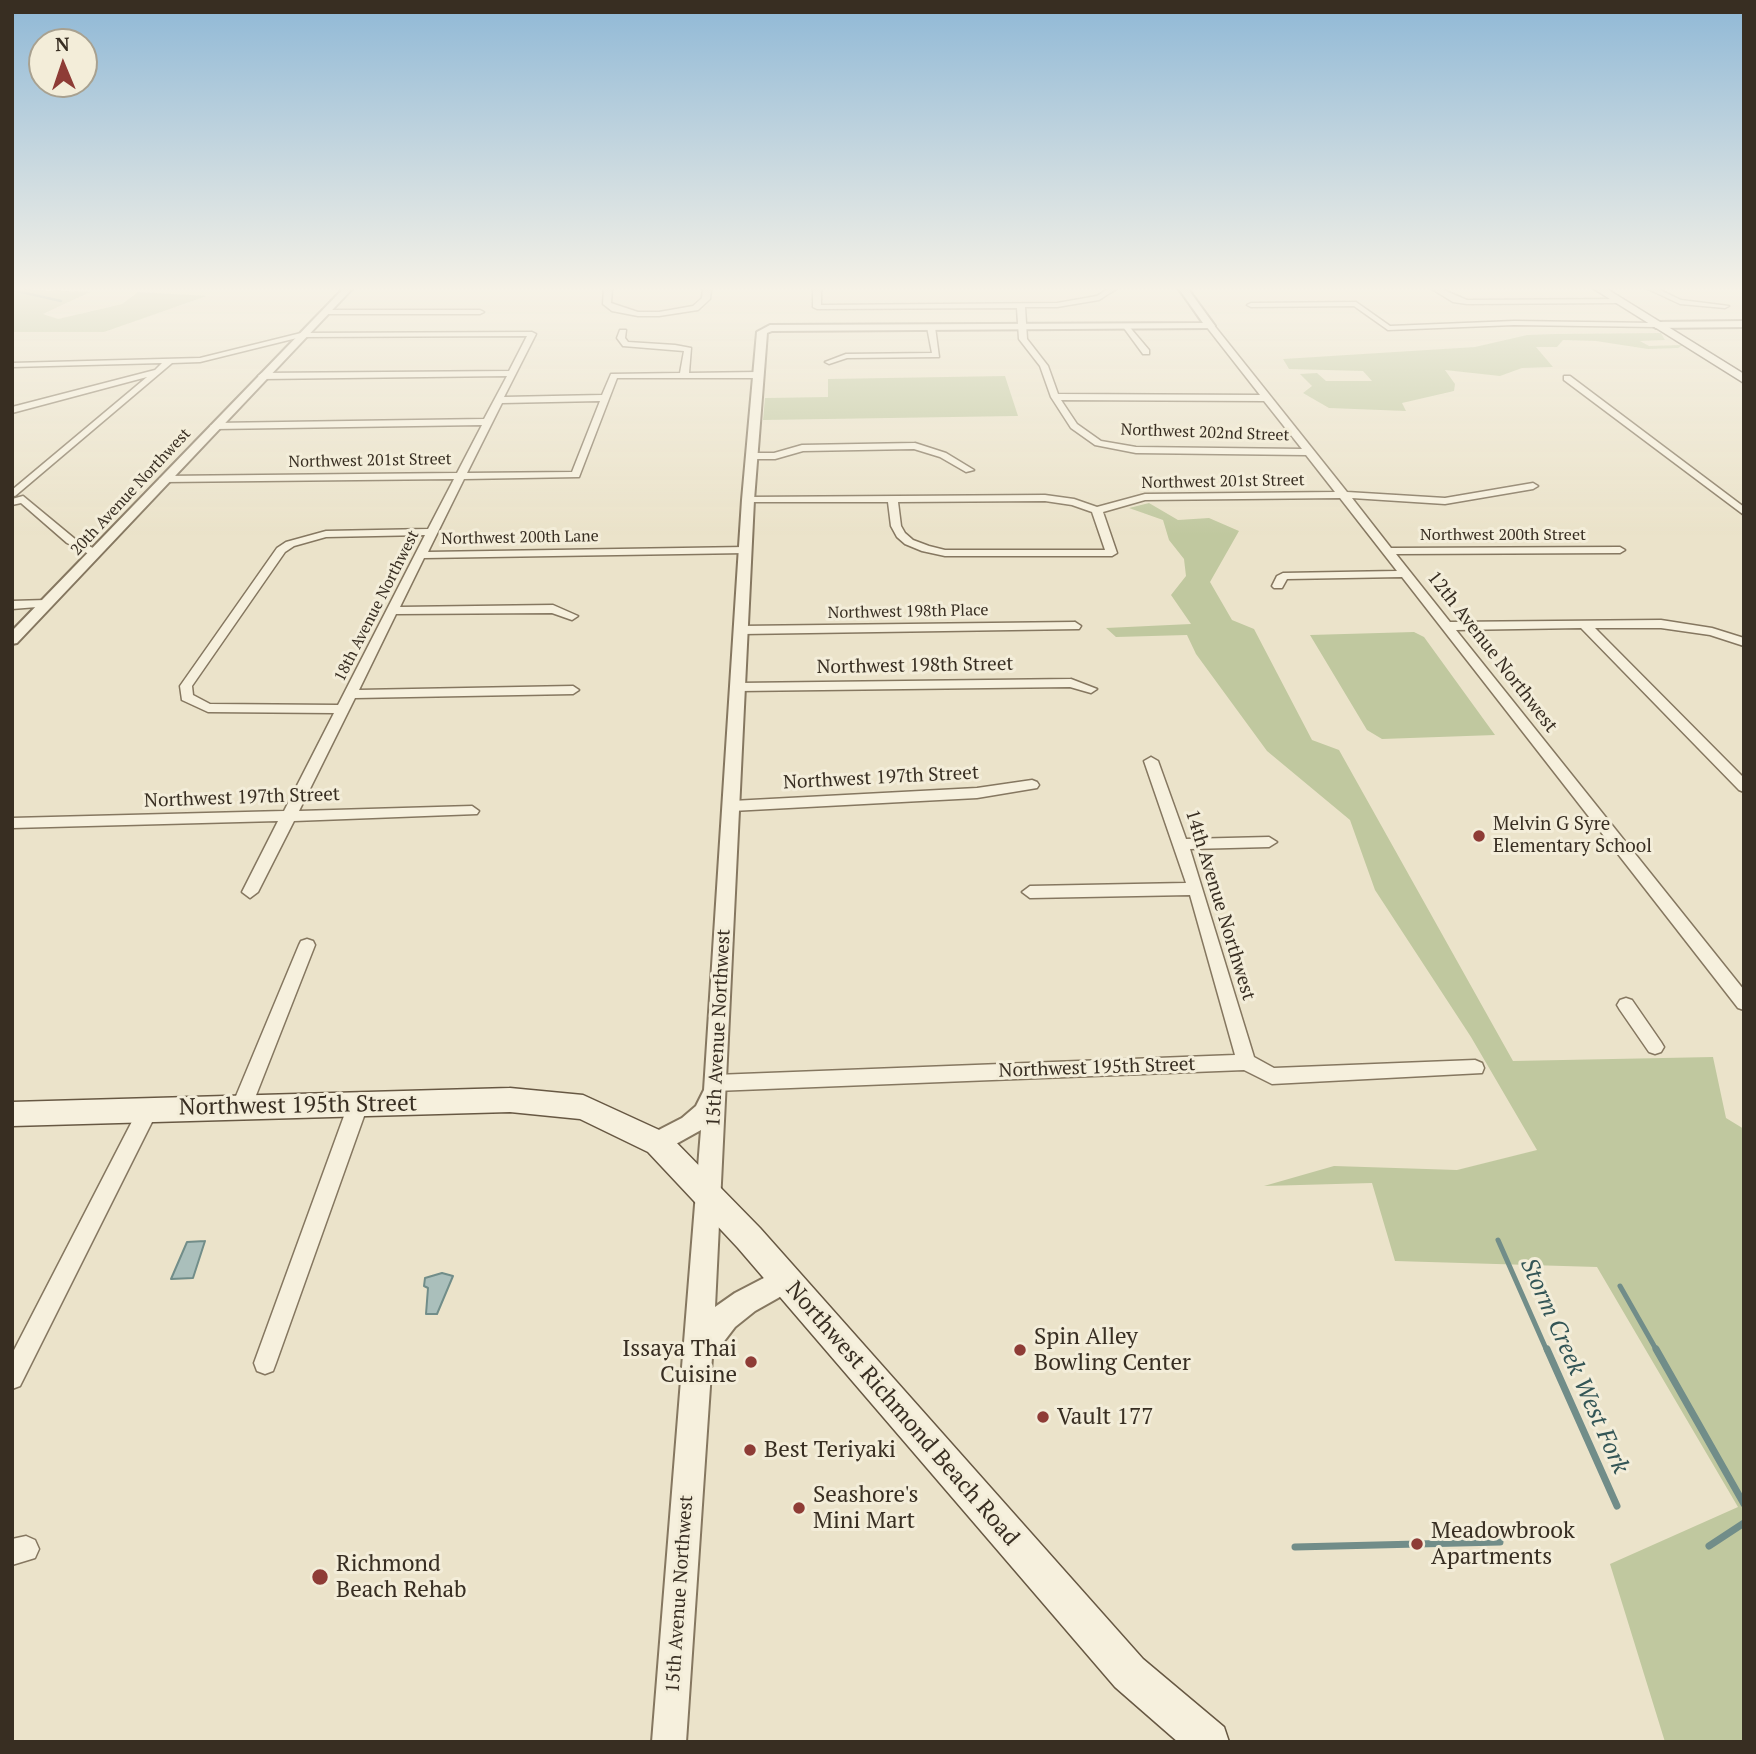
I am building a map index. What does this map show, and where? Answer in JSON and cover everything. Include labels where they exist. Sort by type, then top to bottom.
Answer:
[{"type":"main road","name":"Northwest 195th Street","points":[[12,1114],[510,1100],[583,1107]]},
{"type":"main road","name":"Northwest Richmond Beach Road","points":[[583,1107],[658,1143],[785,1280],[1129,1673],[1209,1742]]},
{"type":"street","points":[[12,410],[159,371]]},
{"type":"street","points":[[94,553],[71,541],[16,497],[159,371]]},
{"type":"street","name":"20th Avenue Northwest","points":[[12,640],[267,371]]},
{"type":"street","points":[[684,376],[685,371]]},
{"type":"street","name":"15th Avenue Northwest","points":[[669,1742],[699,1351],[748,500],[758,371]]},
{"type":"street","points":[[1046,371],[1055,397],[1267,398]]},
{"type":"street","name":"12th Avenue Northwest","points":[[1246,371],[1740,993]]},
{"type":"street","points":[[262,376],[512,373]]},
{"type":"street","name":"18th Avenue Northwest","points":[[250,892],[512,373]]},
{"type":"street","points":[[499,400],[606,398],[614,376],[758,375]]},
{"type":"street","points":[[1567,378],[1744,512]]},
{"type":"street","name":"Northwest 202nd Street","points":[[1055,397],[1074,426],[1098,443],[1136,450],[1311,452]]},
{"type":"street","name":"Northwest 201st Street","points":[[164,479],[576,475],[606,398]]},
{"type":"street","points":[[215,426],[488,422]]},
{"type":"street","points":[[751,456],[775,456],[802,448],[915,446],[943,455],[970,470]]},
{"type":"street","name":"Northwest 201st Street","points":[[1097,510],[1145,497],[1344,495],[1445,502],[1533,486]]},
{"type":"street","points":[[748,500],[893,499],[1045,498],[1067,500],[1097,510],[1112,553],[945,553],[909,542],[896,526],[893,499]]},
{"type":"street","points":[[343,709],[225,710],[196,704],[187,697],[186,686],[281,551],[303,539],[326,534],[432,532]]},
{"type":"street","name":"Northwest 200th Lane","points":[[421,555],[746,550]]},
{"type":"street","name":"Northwest 200th Street","points":[[1387,551],[1620,550]]},
{"type":"street","points":[[1278,586],[1283,576],[1405,574]]},
{"type":"street","points":[[12,605],[46,604]]},
{"type":"street","points":[[392,611],[553,609],[572,616]]},
{"type":"street","points":[[1584,624],[1744,787]]},
{"type":"street","points":[[1446,626],[1661,624],[1712,632],[1742,641]]},
{"type":"street","name":"Northwest 198th Place","points":[[742,630],[1075,626]]},
{"type":"street","name":"Northwest 198th Street","points":[[739,687],[1071,683],[1091,689]]},
{"type":"street","points":[[350,694],[573,690]]},
{"type":"street","name":"14th Avenue Northwest","points":[[1151,761],[1196,889],[1247,1062]]},
{"type":"street","name":"Northwest 197th Street","points":[[732,806],[977,793],[1032,785]]},
{"type":"street","name":"Northwest 197th Street","points":[[12,823],[472,811]]},
{"type":"street","points":[[1180,844],[1269,842]]},
{"type":"street","points":[[1030,892],[1196,889]]},
{"type":"street","points":[[241,1108],[307,945]]},
{"type":"street","points":[[1626,1005],[1655,1047]]},
{"type":"street","name":"Northwest 195th Street","points":[[715,1087],[1247,1062],[1272,1076],[1475,1068]]},
{"type":"street","points":[[658,1143],[690,1125],[704,1113],[715,1087]]},
{"type":"street","points":[[265,1363],[358,1105]]},
{"type":"street","points":[[12,1378],[148,1110]]},
{"type":"street","points":[[699,1351],[725,1317],[745,1302],[785,1280]]},
{"type":"green space","points":[[1358,371],[1446,371],[1455,384],[1454,391],[1402,403],[1406,411],[1329,408],[1303,393],[1312,386],[1300,374],[1317,373],[1326,381],[1372,381],[1363,371]]},
{"type":"green space","points":[[1453,371],[1514,371],[1500,376]]},
{"type":"green space","points":[[1005,376],[1018,416],[763,420],[765,398],[828,397],[828,379]]},
{"type":"green space","points":[[1149,503],[1178,520],[1209,518],[1239,531],[1210,582],[1232,620],[1254,629],[1312,740],[1339,750],[1513,1061],[1713,1057],[1726,1118],[1744,1129],[1744,1742],[1665,1742],[1610,1564],[1738,1507],[1597,1267],[1395,1261],[1372,1183],[1264,1186],[1334,1166],[1457,1170],[1537,1150],[1471,1037],[1375,890],[1350,820],[1267,751],[1196,654],[1187,635],[1116,637],[1106,628],[1191,624],[1171,595],[1186,576],[1184,559],[1169,540],[1163,520],[1129,508]]},
{"type":"green space","points":[[1414,632],[1424,637],[1495,735],[1382,739],[1367,730],[1310,635]]},
{"type":"shaded area","points":[[205,1241],[193,1278],[171,1279],[187,1242]]},
{"type":"shaded area","points":[[442,1273],[453,1276],[437,1314],[426,1314],[428,1288],[424,1286],[425,1278]]},
{"type":"waterway","name":"Storm Creek West Fork","points":[[1498,1240],[1547,1351]]},
{"type":"waterway","points":[[1620,1286],[1657,1351]]},
{"type":"waterway","name":"Storm Creek West Fork","points":[[1547,1349],[1617,1506]]},
{"type":"waterway","points":[[1656,1349],[1744,1504]]},
{"type":"waterway","points":[[1709,1546],[1744,1523]]},
{"type":"waterway","points":[[1295,1547],[1500,1542]]},
{"type":"place","name":"Melvin G Syre Elementary School","points":[[1479,836]]},
{"type":"place","name":"Spin Alley Bowling Center","points":[[1020,1350]]},
{"type":"place","name":"Issaya Thai Cuisine","points":[[751,1362]]},
{"type":"place","name":"Vault 177","points":[[1043,1417]]},
{"type":"place","name":"Best Teriyaki","points":[[750,1450]]},
{"type":"place","name":"Seashore's Mini Mart","points":[[799,1508]]},
{"type":"place","name":"Meadowbrook Apartments","points":[[1417,1544]]},
{"type":"place","name":"Richmond Beach Rehab","points":[[320,1577]]}]
